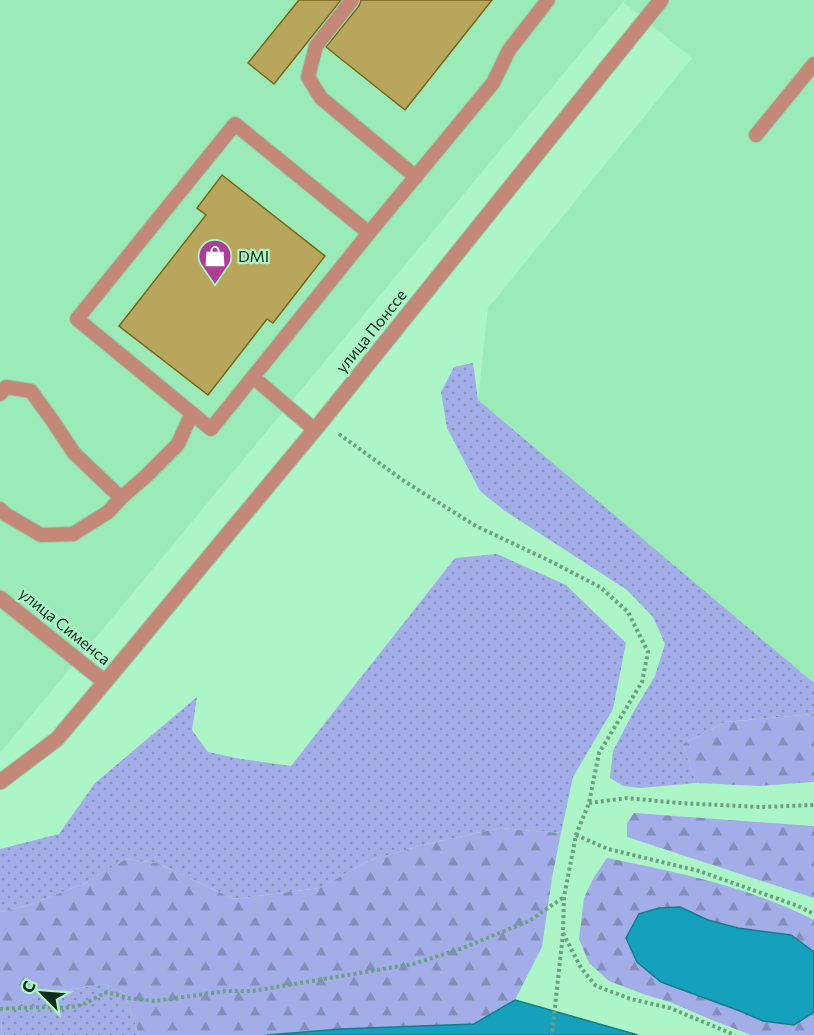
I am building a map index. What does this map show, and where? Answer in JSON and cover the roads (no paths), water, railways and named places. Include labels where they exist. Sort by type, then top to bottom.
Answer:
[{"type":"street","name":"улица Понссе","points":[[105,682],[318,426],[662,0]]},
{"type":"street","name":"улица Сименса","points":[[0,598],[105,682],[57,739],[0,782]]},
{"type":"lane","points":[[352,0],[316,46],[308,77],[321,98],[417,177]]},
{"type":"lane","points":[[369,233],[235,124],[77,319],[211,429],[493,83],[509,50],[548,0]]},
{"type":"lane","points":[[756,135],[814,64]]},
{"type":"lane","points":[[253,377],[318,426]]},
{"type":"lane","points":[[0,394],[6,387],[31,391],[74,453],[121,498]]},
{"type":"lane","points":[[0,509],[41,535],[73,534],[108,512],[178,444],[192,413]]},
{"type":"place","name":"DMI","points":[[215,285]]}]
